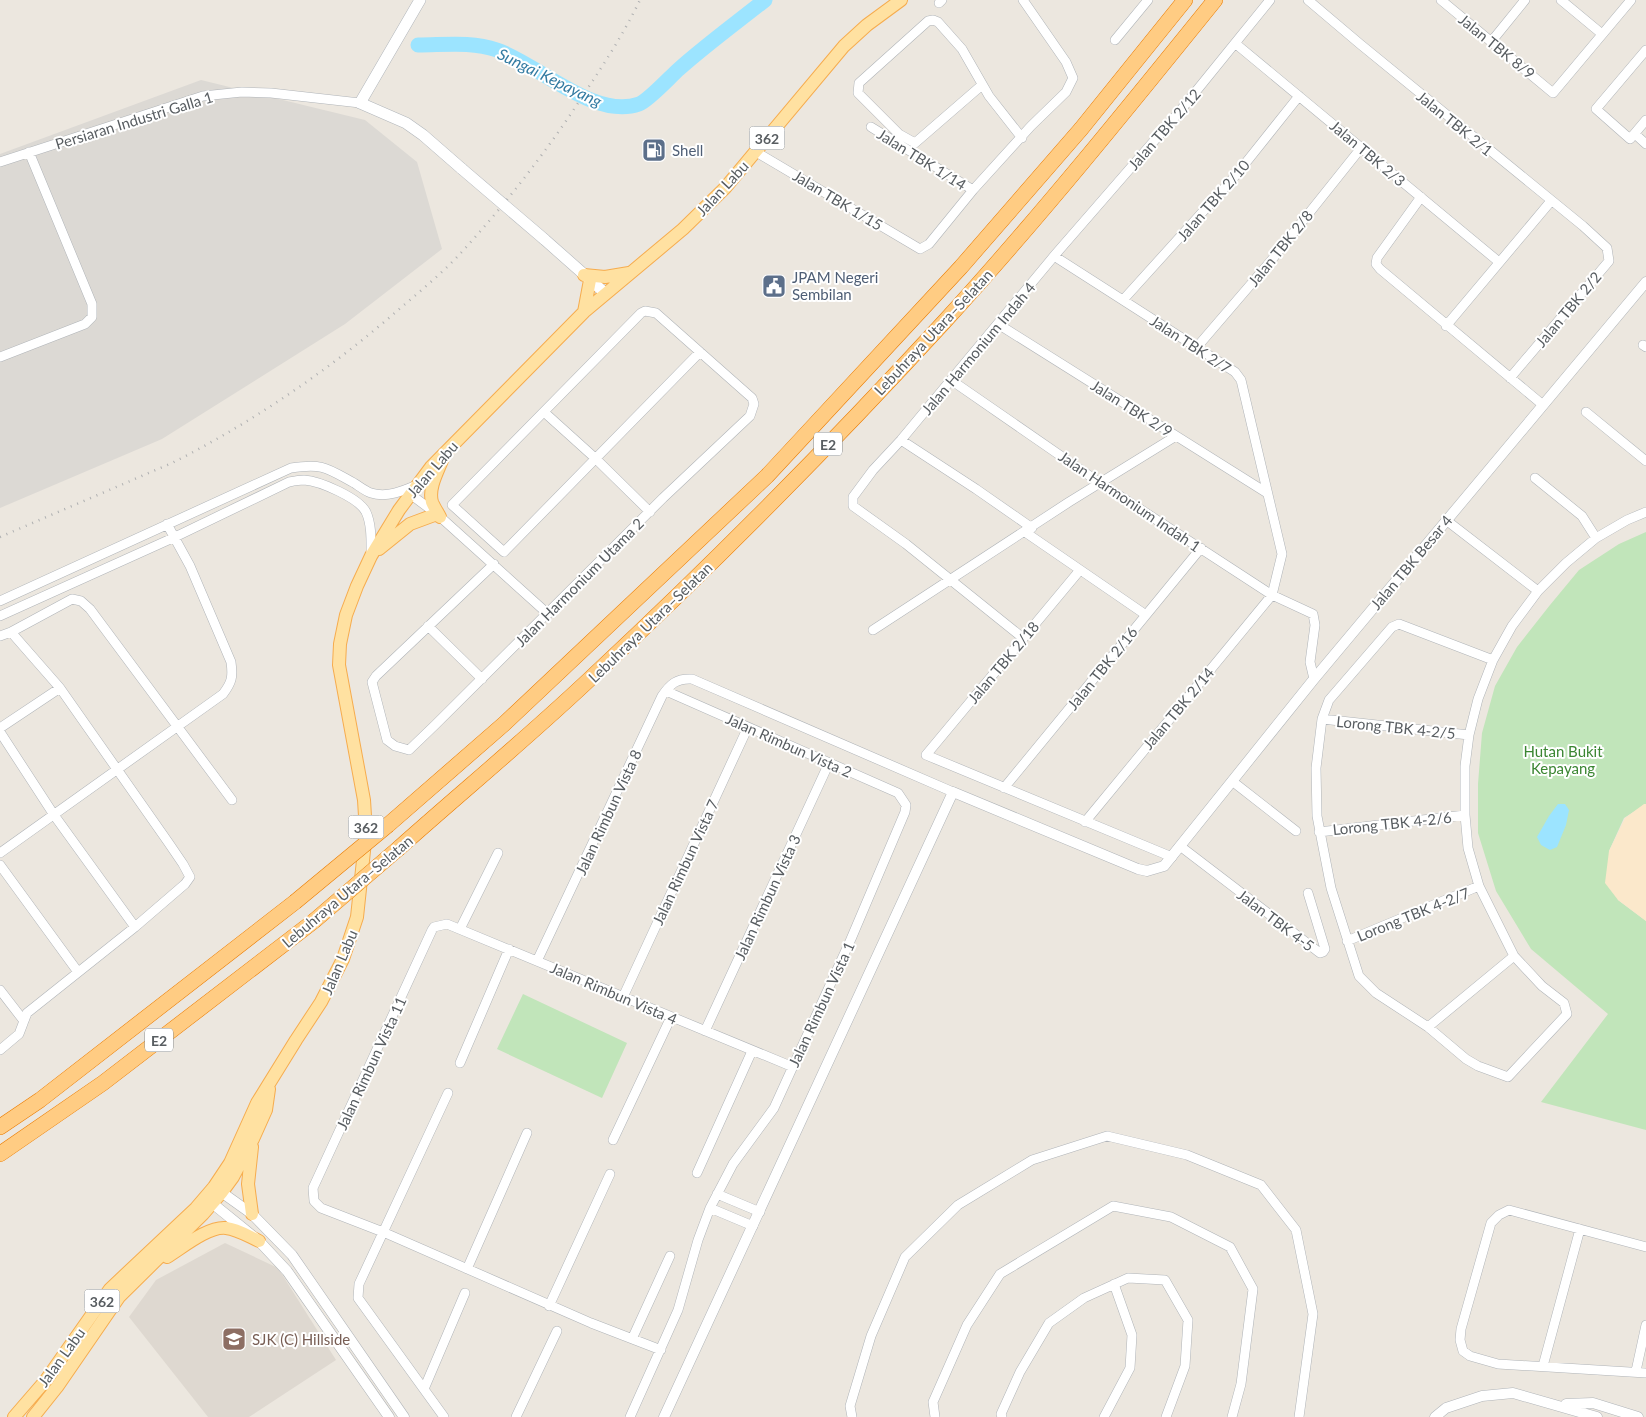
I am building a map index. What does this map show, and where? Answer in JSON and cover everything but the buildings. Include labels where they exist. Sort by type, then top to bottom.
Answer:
[{"type":"highway","name":"Lebuhraya Utara–Selatan","points":[[0,1127],[40,1100],[294,902],[388,824],[504,724],[767,476],[961,267],[1081,128],[1185,0]]},
{"type":"highway","name":"Lebuhraya Utara–Selatan","points":[[0,1154],[103,1083],[314,921],[400,848],[592,678],[692,582],[872,399],[945,321],[1058,193],[1215,0]]},
{"type":"main road","points":[[420,0],[360,103],[406,123],[423,135],[605,293]]},
{"type":"main road","name":"Jalan Labu","points":[[218,1190],[257,1103],[322,1002],[343,959],[357,917],[366,832],[364,800],[339,665],[340,644],[346,615],[371,556],[414,489],[431,467],[584,312],[683,228],[725,188],[844,46],[867,25],[901,0]]},
{"type":"main road","points":[[587,278],[630,273]]},
{"type":"main road","points":[[584,312],[587,278]]},
{"type":"main road","points":[[371,556],[410,524],[438,516],[432,502],[432,493],[434,482],[446,452]]},
{"type":"main road","name":"Jalan Labu","points":[[33,1417],[57,1387],[119,1297],[146,1271],[218,1190],[233,1177],[254,1139],[266,1110],[270,1084]]},
{"type":"main road","points":[[252,1214],[248,1184],[254,1139]]},
{"type":"main road","name":"Jalan Labu","points":[[14,1417],[46,1380],[110,1289],[209,1200]]},
{"type":"main road","points":[[146,1271],[206,1232],[218,1228],[235,1230],[259,1241]]},
{"type":"street","points":[[973,190],[1031,126],[1066,92],[1073,78],[1066,62],[1023,0]]},
{"type":"street","points":[[1115,40],[1148,0]]},
{"type":"street","name":"Jalan TBK 2/12","points":[[1054,256],[1178,114],[1270,0]]},
{"type":"street","name":"Jalan TBK 2/1","points":[[1308,0],[1551,201]]},
{"type":"street","name":"Jalan TBK 8/9","points":[[1440,0],[1553,92],[1602,34]]},
{"type":"street","points":[[1491,42],[1525,0]]},
{"type":"street","points":[[1561,0],[1602,34],[1631,0]]},
{"type":"street","points":[[982,85],[917,142],[913,143],[899,134],[858,93],[860,83],[928,22],[933,20],[938,22],[962,49],[982,85],[1022,138]]},
{"type":"street","name":"Jalan TBK 2/3","points":[[1236,44],[1499,262]]},
{"type":"street","points":[[1646,50],[1596,109],[1630,139],[1646,120]]},
{"type":"street","name":"Persiaran Industri Galla 1","points":[[0,162],[203,96],[242,92],[271,93],[360,103]]},
{"type":"street","name":"Jalan TBK 2/10","points":[[1123,300],[1236,175],[1299,96]]},
{"type":"street","name":"Jalan TBK 1/14","points":[[871,127],[973,190]]},
{"type":"street","points":[[1635,134],[1646,144]]},
{"type":"street","name":"Jalan TBK 2/8","points":[[1197,347],[1268,265],[1361,148]]},
{"type":"street","points":[[0,357],[85,324],[92,317],[92,304],[29,152]]},
{"type":"street","name":"Jalan TBK 1/15","points":[[756,152],[920,249],[929,244],[973,190]]},
{"type":"street","points":[[1421,197],[1377,258],[1376,264],[1446,326],[1543,405]]},
{"type":"street","points":[[1446,326],[1551,201]]},
{"type":"street","name":"Jalan TBK 2/2","points":[[1510,378],[1609,261],[1607,248],[1551,201]]},
{"type":"street","name":"Jalan TBK 2/7","points":[[1054,256],[1235,372],[1241,380],[1282,554],[1272,595]]},
{"type":"street","name":"Jalan Harmonium Indah 4","points":[[950,580],[906,544],[853,506],[852,500],[873,470],[901,440],[1054,256]]},
{"type":"street","name":"Jalan TBK Besar 4","points":[[1172,858],[1314,679],[1646,282]]},
{"type":"street","points":[[645,311],[656,314],[700,352],[504,552],[452,505],[641,313],[645,311]]},
{"type":"street","name":"Jalan TBK 2/9","points":[[998,324],[1267,492]]},
{"type":"street","name":"Jalan Harmonium Utama 2","points":[[428,626],[372,682],[387,740],[395,746],[410,750],[650,512],[750,416],[754,404],[752,398],[700,352]]},
{"type":"street","name":"Jalan Harmonium Indah 1","points":[[951,380],[1100,483],[1272,595],[1313,614],[1314,625],[1310,662],[1314,679]]},
{"type":"street","points":[[544,412],[595,458],[650,512]]},
{"type":"street","points":[[1586,412],[1646,461]]},
{"type":"street","points":[[873,630],[1176,436]]},
{"type":"street","points":[[901,440],[976,488],[1080,570],[1146,615]]},
{"type":"street","points":[[0,601],[291,468],[312,465],[331,469],[371,493],[384,494],[414,489],[438,516],[548,614]]},
{"type":"street","points":[[1535,478],[1582,516],[1596,538]]},
{"type":"street","points":[[0,616],[175,537],[289,482],[304,480],[334,489],[359,504],[366,512],[370,525],[371,556]]},
{"type":"street","points":[[1493,660],[1399,624],[1392,626],[1329,700],[1322,720],[1316,768],[1319,832],[1331,888],[1359,976],[1376,993],[1428,1027],[1466,1059],[1478,1066],[1508,1077],[1567,1014],[1564,1003],[1542,986],[1514,956],[1479,886],[1468,848],[1465,815],[1465,766],[1469,735],[1478,700],[1493,660],[1512,626],[1538,591],[1566,563],[1596,538],[1627,520],[1646,512]]},
{"type":"street","points":[[1446,520],[1538,591]]},
{"type":"street","points":[[0,853],[223,694],[231,683],[231,662],[190,566],[167,524]]},
{"type":"street","name":"Jalan TBK 2/16","points":[[1004,788],[1200,548]]},
{"type":"street","points":[[482,678],[428,626],[494,564]]},
{"type":"street","name":"Jalan TBK 2/18","points":[[1004,788],[926,755],[1080,570]]},
{"type":"street","points":[[950,580],[1023,638]]},
{"type":"street","name":"Jalan TBK 2/14","points":[[1085,822],[1272,595]]},
{"type":"street","points":[[0,636],[72,599],[81,601],[90,609],[232,800]]},
{"type":"street","points":[[0,1050],[19,1034],[27,1013],[135,927],[185,884],[190,877],[183,864],[60,688],[11,632]]},
{"type":"street","points":[[666,691],[673,683],[682,678],[692,679],[953,792],[1138,869],[1147,871],[1164,866],[1172,858],[1004,788]]},
{"type":"street","points":[[0,728],[60,688]]},
{"type":"street","name":"Jalan Rimbun Vista 2","points":[[666,691],[898,793],[906,805]]},
{"type":"street","name":"Jalan Rimbun Vista 8","points":[[537,961],[666,691]]},
{"type":"street","name":"Lorong TBK 4-2/5","points":[[1322,720],[1469,735]]},
{"type":"street","name":"Jalan Rimbun Vista 7","points":[[623,997],[748,727]]},
{"type":"street","points":[[0,732],[54,814],[135,927]]},
{"type":"street","name":"Jalan Rimbun Vista 3","points":[[705,1031],[829,763]]},
{"type":"street","points":[[1232,781],[1296,832]]},
{"type":"street","points":[[664,1417],[953,792]]},
{"type":"street","name":"Jalan Rimbun Vista 1","points":[[630,1417],[678,1310],[698,1240],[710,1208],[733,1164],[774,1108],[851,939],[905,812],[906,805]]},
{"type":"street","name":"Lorong TBK 4-2/6","points":[[1319,832],[1465,815]]},
{"type":"street","name":"Jalan TBK 4-5","points":[[1180,846],[1320,953],[1325,949],[1308,893]]},
{"type":"street","points":[[460,929],[498,853]]},
{"type":"street","points":[[0,865],[78,972]]},
{"type":"street","name":"Lorong TBK 4-2/7","points":[[1347,941],[1479,886]]},
{"type":"street","name":"Jalan Rimbun Vista 4","points":[[434,927],[447,924],[460,929],[792,1068]]},
{"type":"street","name":"Jalan Rimbun Vista 11","points":[[383,1232],[321,1208],[314,1200],[313,1188],[434,927]]},
{"type":"street","points":[[460,1063],[509,949]]},
{"type":"street","points":[[1428,1027],[1514,956]]},
{"type":"street","points":[[0,990],[24,1021]]},
{"type":"street","points":[[613,1140],[671,1017]]},
{"type":"street","points":[[697,1173],[752,1051]]},
{"type":"street","points":[[444,1417],[358,1298],[359,1284],[448,1093]]},
{"type":"street","points":[[467,1269],[527,1133]]},
{"type":"street","points":[[852,1417],[850,1406],[870,1336],[905,1257],[958,1205],[1032,1160],[1107,1136],[1187,1155],[1261,1186],[1296,1230],[1313,1314],[1299,1417]]},
{"type":"street","points":[[549,1306],[610,1174]]},
{"type":"street","points":[[218,1190],[252,1214],[292,1255],[404,1417]]},
{"type":"street","points":[[718,1194],[760,1212]]},
{"type":"street","points":[[209,1200],[259,1241],[286,1271],[389,1417]]},
{"type":"street","points":[[934,1417],[932,1402],[967,1325],[1000,1274],[1113,1206],[1171,1216],[1230,1247],[1253,1289],[1241,1384],[1232,1417]]},
{"type":"street","points":[[710,1208],[753,1226]]},
{"type":"street","points":[[1646,1246],[1509,1210],[1499,1215],[1492,1223],[1461,1329],[1460,1340],[1464,1350],[1470,1356],[1498,1364],[1646,1373]]},
{"type":"street","points":[[1543,1366],[1580,1229]]},
{"type":"street","points":[[383,1232],[549,1306],[661,1350]]},
{"type":"street","points":[[632,1338],[670,1256]]},
{"type":"street","points":[[1002,1417],[1001,1414],[1020,1372],[1049,1323],[1084,1298],[1128,1278],[1165,1280],[1188,1320],[1185,1366],[1166,1417]]},
{"type":"street","points":[[1104,1417],[1130,1368],[1132,1335],[1114,1284]]},
{"type":"street","points":[[424,1389],[465,1293]]},
{"type":"street","points":[[1636,1371],[1646,1325]]},
{"type":"street","points":[[516,1417],[557,1331]]},
{"type":"street","points":[[339,1346],[349,1338]]},
{"type":"street","points":[[1435,1417],[1446,1408],[1482,1396],[1513,1393],[1597,1417]]},
{"type":"street","points":[[1553,1404],[1593,1404],[1638,1417]]},
{"type":"shaded area","points":[[201,80],[365,120],[417,162],[442,249],[345,324],[162,439],[0,508],[0,154]]},
{"type":"shaded area","name":"SJK (C) Hillside","points":[[225,1243],[278,1268],[336,1360],[249,1417],[208,1417],[129,1317],[156,1280]]},
{"type":"green space","name":"Hutan Bukit Kepayang","points":[[1646,532],[1646,804],[1624,818],[1609,851],[1618,900],[1646,921],[1646,1130],[1541,1102],[1608,1014],[1531,949],[1496,891],[1478,833],[1478,784],[1482,733],[1495,686],[1517,647],[1579,570],[1619,544]]},
{"type":"green space","points":[[523,994],[627,1043],[602,1098],[497,1049]]},
{"type":"sand","points":[[1646,804],[1646,921],[1618,900],[1605,883],[1609,851],[1625,818]]},
{"type":"water","points":[[1558,804],[1565,804],[1569,810],[1566,825],[1557,847],[1550,850],[1541,845],[1537,837]]},
{"type":"waterway","name":"Sungai Kepayang","points":[[418,45],[467,44],[497,50],[513,57],[585,98],[622,107],[643,102],[689,60],[765,0]]},
{"type":"railway","points":[[0,537],[172,463],[202,447],[289,394],[371,333],[452,262],[509,197],[570,115],[614,48],[640,0]]},
{"type":"place","name":"Shell","points":[[654,150]]},
{"type":"place","name":"JPAM Negeri Sembilan","points":[[774,286]]},
{"type":"place","name":"SJK (C) Hillside","points":[[234,1339]]}]
